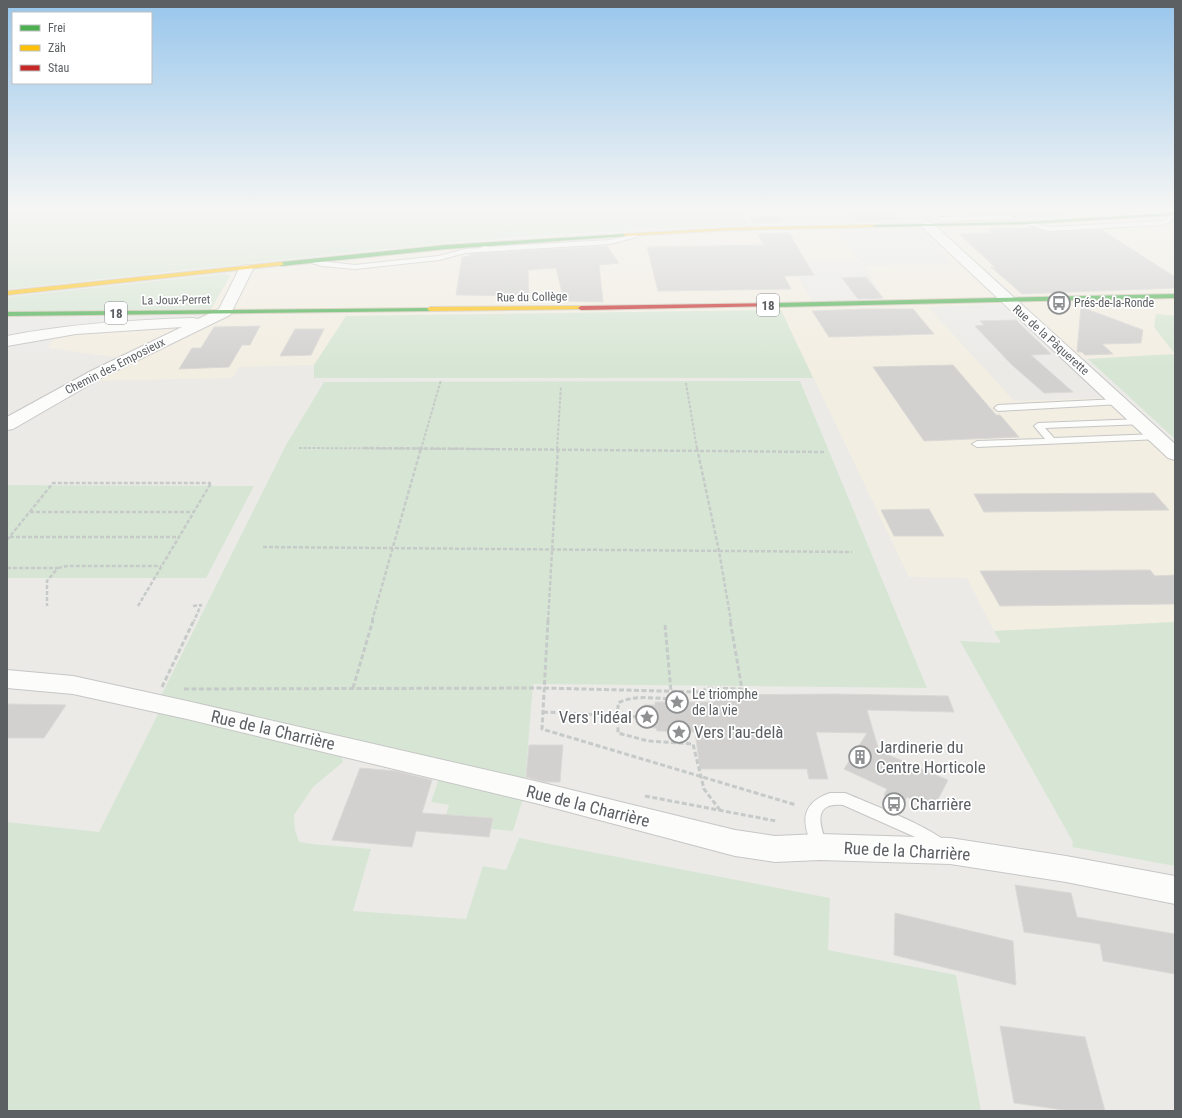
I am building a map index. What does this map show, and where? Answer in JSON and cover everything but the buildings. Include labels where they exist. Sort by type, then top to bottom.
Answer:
[{"type":"main road","name":"18","points":[[246,268],[309,262]]},
{"type":"main road","name":"La Joux-Perret","points":[[7,293],[246,268]]},
{"type":"main road","name":"Rue du Collège","points":[[225,312],[807,305],[1175,296]]},
{"type":"main road","name":"La Joux-Perret","points":[[7,314],[225,312]]},
{"type":"street","name":"Rue de la Pâquerette","points":[[967,262],[1175,454]]},
{"type":"street","points":[[225,312],[246,268]]},
{"type":"street","name":"Chemin des Emposieux","points":[[7,425],[80,383],[136,354],[225,312]]},
{"type":"street","points":[[7,341],[58,332],[204,321]]},
{"type":"street","name":"Rue de la Charrière","points":[[7,679],[73,685],[180,708],[539,793],[735,843],[775,849],[820,847],[950,851],[1066,869],[1175,890]]},
{"type":"lane","points":[[998,408],[1118,402]]},
{"type":"lane","points":[[1052,441],[1038,426],[1141,422]]},
{"type":"lane","points":[[977,444],[1157,437]]},
{"type":"lane","points":[[820,847],[813,830],[813,813],[816,806],[833,797],[845,799],[927,836],[950,851]]},
{"type":"path","points":[[353,688],[441,380]]},
{"type":"path","points":[[178,689],[544,688],[700,692],[708,688],[742,689],[719,551],[697,451],[686,383]]},
{"type":"path","points":[[561,386],[542,729],[796,805]]},
{"type":"path","points":[[299,448],[825,452]]},
{"type":"path","points":[[7,540],[53,483],[211,483],[138,606]]},
{"type":"path","points":[[30,512],[194,512]]},
{"type":"path","points":[[10,537],[178,537]]},
{"type":"path","points":[[262,547],[852,552]]},
{"type":"path","points":[[7,568],[58,568],[67,566],[161,566]]},
{"type":"path","points":[[47,606],[47,581],[58,568]]},
{"type":"path","points":[[162,687],[201,605],[193,606]]},
{"type":"path","points":[[665,625],[675,699],[632,699],[621,701],[618,703],[618,733],[648,741],[693,744],[704,789],[720,810]]},
{"type":"path","points":[[543,712],[644,717]]},
{"type":"path","points":[[642,795],[776,821]]},
{"type":"shaded area","points":[[333,262],[790,262],[812,302],[884,300],[864,266],[954,264],[952,262],[1175,262],[1175,316],[1172,315],[1175,354],[1065,360],[1001,304],[928,307],[1014,401],[1105,398],[1175,445],[1175,622],[994,631],[967,578],[909,577],[781,310],[346,316],[314,365],[239,367],[232,378],[79,381],[120,358],[48,348],[59,328],[206,317],[231,273]]},
{"type":"green space","points":[[7,262],[260,262],[7,289]]},
{"type":"green space","points":[[224,274],[230,276],[211,309],[7,311],[7,297]]},
{"type":"green space","points":[[781,310],[813,378],[314,378],[314,365],[346,316]]},
{"type":"green space","points":[[1156,314],[1175,316],[1175,354],[1154,327]]},
{"type":"green space","points":[[1175,354],[1175,439],[1088,359]]},
{"type":"green space","points":[[800,381],[927,688],[533,684],[525,782],[161,696],[286,445],[324,382]]},
{"type":"green space","points":[[7,485],[254,486],[206,578],[7,578]]},
{"type":"green space","points":[[1175,622],[1175,866],[1072,847],[1073,842],[960,641],[1001,643],[994,631]]},
{"type":"green space","points":[[160,710],[341,752],[343,762],[313,787],[294,815],[295,830],[299,842],[371,849],[353,911],[466,919],[483,866],[506,870],[519,838],[830,898],[828,950],[956,975],[981,1111],[7,1111],[7,822],[99,832]]},
{"type":"green space","points":[[440,775],[524,795],[513,831],[491,829],[493,818],[446,815],[449,805],[431,802]]},
{"type":"traffic: fast","points":[[281,264],[299,262]]},
{"type":"traffic: fast","points":[[777,305],[1175,296]]},
{"type":"traffic: fast","points":[[7,314],[430,309]]},
{"type":"traffic: slow","points":[[7,293],[281,264]]},
{"type":"traffic: slow","points":[[430,309],[581,308]]},
{"type":"traffic: jam","points":[[581,308],[777,305]]},
{"type":"place","name":"Prés-de-la-Ronde","points":[[1059,303]]},
{"type":"place","name":"Le triomphe de la vie","points":[[677,702]]},
{"type":"place","name":"Vers l'idéal","points":[[647,717]]},
{"type":"place","name":"Vers l'au-delà","points":[[679,732]]},
{"type":"place","name":"Jardinerie du Centre Horticole","points":[[860,757]]},
{"type":"place","name":"Charrière","points":[[894,804]]}]
